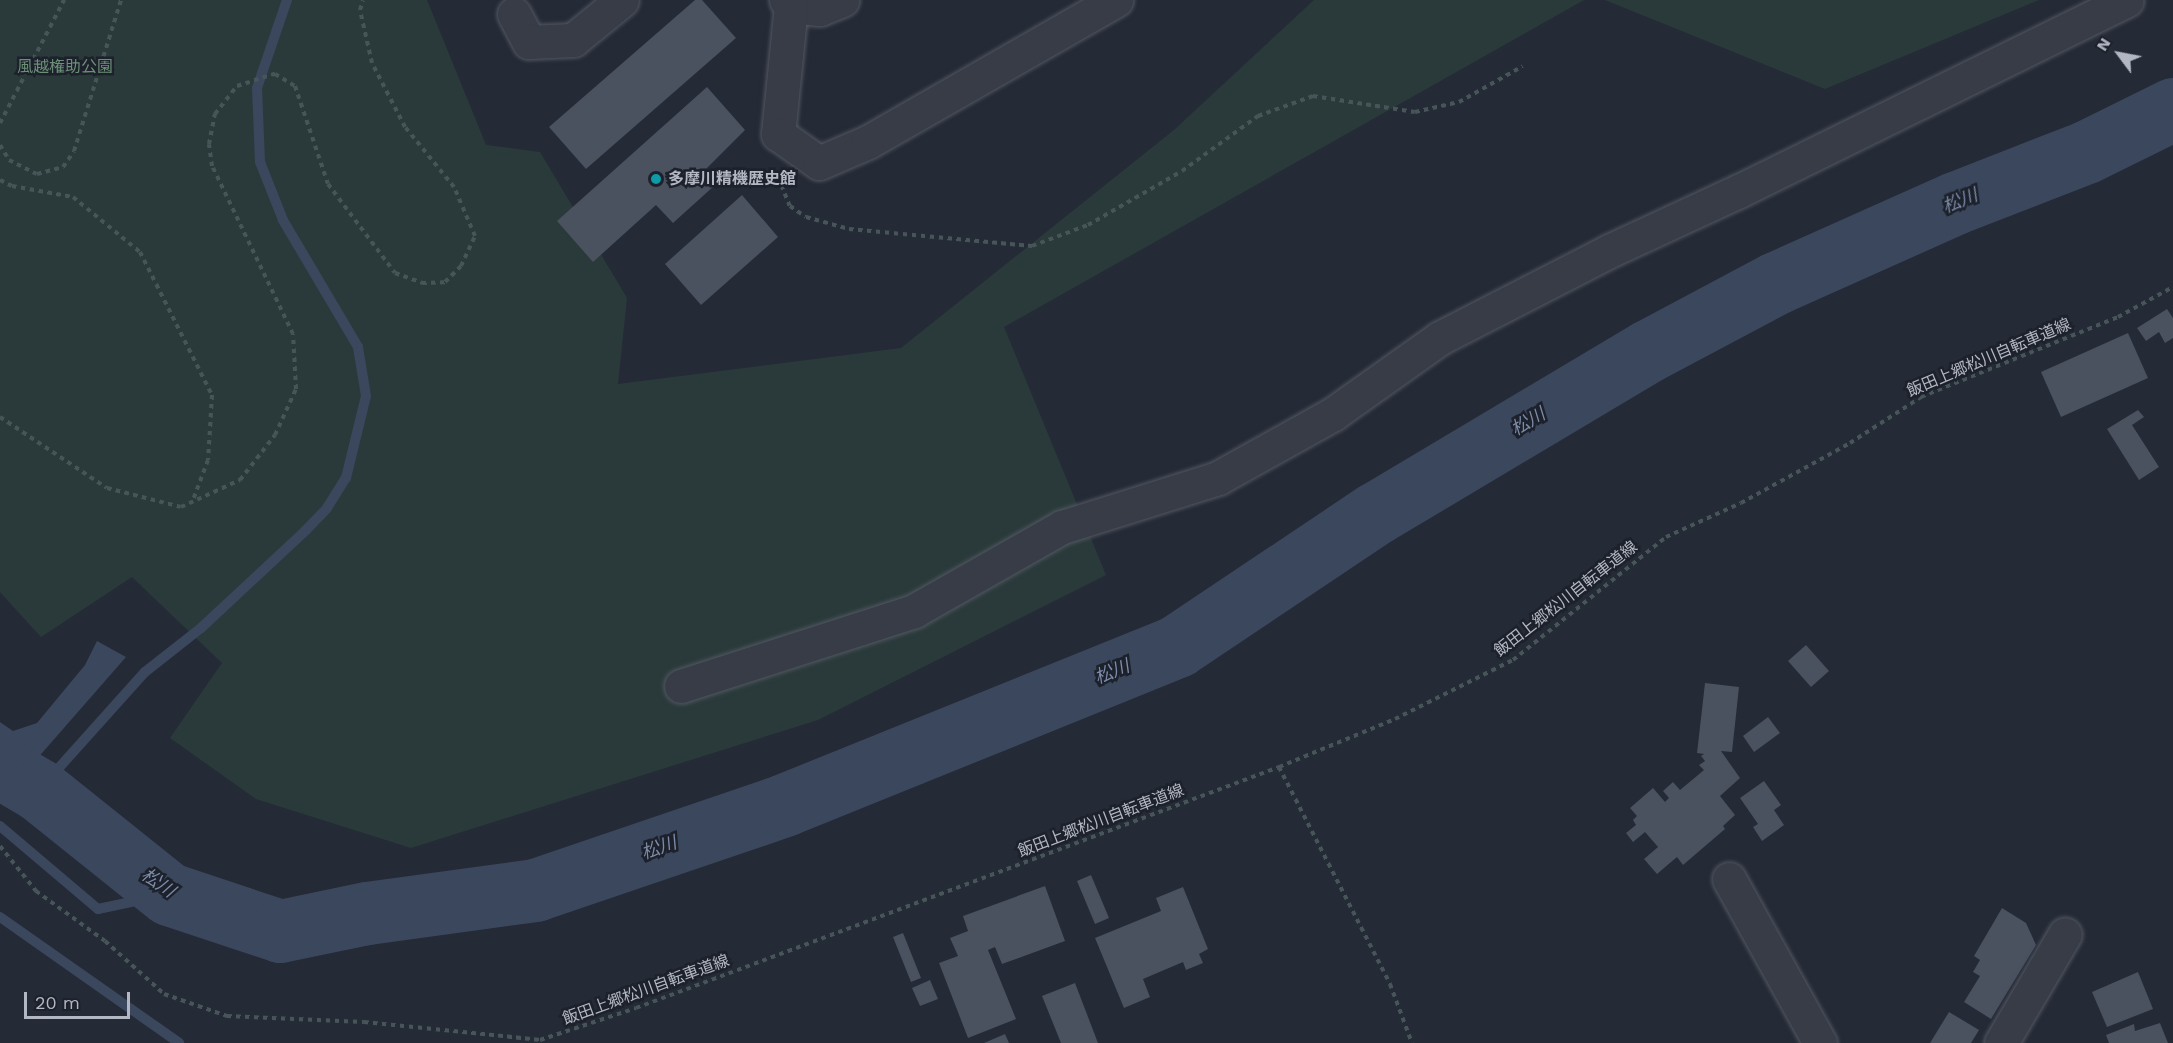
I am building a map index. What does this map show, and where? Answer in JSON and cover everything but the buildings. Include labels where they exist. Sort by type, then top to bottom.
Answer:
[{"type":"lane","points":[[514,14],[529,42],[573,40],[622,0]]},
{"type":"lane","points":[[842,0],[820,9],[789,3],[778,134],[819,163],[868,142],[1116,0]]},
{"type":"lane","points":[[681,686],[914,611],[1062,527],[1218,478],[1333,414],[1440,338],[1609,251],[1740,191],[2127,0]]},
{"type":"lane","points":[[1729,879],[1820,1043]]},
{"type":"lane","points":[[2001,1043],[2065,934]]},
{"type":"path","points":[[0,123],[64,0]]},
{"type":"path","points":[[0,145],[9,160],[30,171],[47,174],[63,167],[74,152],[121,0]]},
{"type":"path","points":[[0,417],[107,488],[181,507],[240,480],[275,435],[296,389],[293,334],[212,166],[209,144],[216,114],[237,86],[275,74],[295,86],[298,106],[328,184],[370,242],[396,273],[422,283],[445,282],[461,266],[475,236],[454,187],[405,127],[372,63],[360,10],[363,0]]},
{"type":"path","points":[[778,134],[777,178],[790,206],[806,218],[849,229],[1032,246],[1088,225],[1119,208],[1269,112],[1313,96],[1415,112],[1459,102],[1523,66]]},
{"type":"path","points":[[0,180],[12,186],[73,197],[140,252],[212,395],[208,460],[192,501]]},
{"type":"path","name":"飯田上郷松川自転車道線","points":[[0,846],[36,891],[105,942],[164,994],[227,1016],[364,1022],[540,1040],[636,1008],[1279,766],[1395,719],[1513,660],[1666,537],[1761,492],[1850,443],[1921,397],[2118,317],[2173,287]]},
{"type":"path","points":[[1279,766],[1390,984],[1412,1043]]},
{"type":"green space","name":"風越権助公園","points":[[0,0],[427,0],[486,145],[540,152],[627,298],[618,384],[901,348],[1174,130],[1314,0],[1584,0],[1004,327],[1106,575],[818,720],[411,848],[256,799],[170,738],[222,663],[132,577],[41,637],[0,592]]},
{"type":"green space","points":[[1605,0],[2039,0],[1825,89]]},
{"type":"water","points":[[97,641],[126,657],[8,792],[0,788],[0,722],[13,731],[37,723],[85,665]]},
{"type":"waterway","points":[[39,790],[145,672],[201,628],[306,530],[327,508],[346,478],[366,396],[358,347],[283,220],[260,162],[257,88],[287,0]]},
{"type":"waterway","name":"松川","points":[[0,767],[39,790],[169,894],[280,931],[367,913],[535,890],[784,805],[1177,646],[1376,513],[1648,351],[1776,283],[1955,203],[2086,152],[2173,109]]},
{"type":"waterway","points":[[0,826],[98,909],[169,894]]},
{"type":"waterway","points":[[0,917],[179,1043]]},
{"type":"place","name":"多摩川精機歴史館","points":[[656,179]]}]
